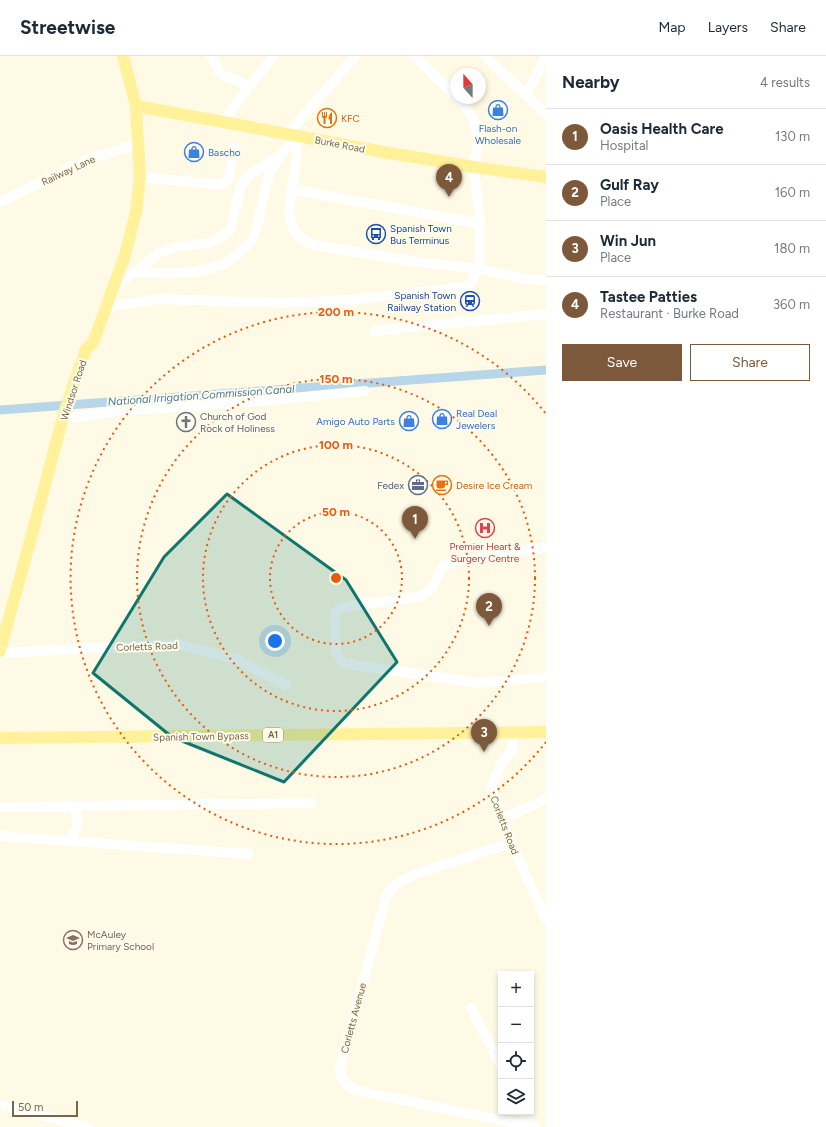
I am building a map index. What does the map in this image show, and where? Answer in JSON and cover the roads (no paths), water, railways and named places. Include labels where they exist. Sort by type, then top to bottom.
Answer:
[{"type":"main road","name":"Windsor Road","points":[[0,652],[63,416],[86,349],[93,343],[125,255],[136,212],[140,177],[136,106],[123,56]]},
{"type":"main road","name":"Burke Road","points":[[136,106],[474,168],[546,176]]},
{"type":"main road","name":"Spanish Town Bypass","points":[[0,738],[546,732]]},
{"type":"street","points":[[212,56],[221,74],[249,86]]},
{"type":"street","points":[[223,122],[249,86],[274,56]]},
{"type":"street","points":[[136,272],[185,274],[208,270],[233,258],[252,239],[260,216],[269,176],[279,157],[293,135],[355,56]]},
{"type":"street","points":[[414,56],[450,90]]},
{"type":"street","points":[[485,56],[546,114]]},
{"type":"street","points":[[526,96],[546,56]]},
{"type":"street","points":[[105,307],[160,299],[282,303],[350,300],[465,287],[470,284],[478,269],[481,245],[474,168],[478,140],[474,120],[463,104]]},
{"type":"street","points":[[293,135],[289,215],[294,231],[301,238],[313,245],[405,260],[478,269],[526,279],[546,280]]},
{"type":"street","name":"Railway Lane","points":[[0,202],[89,159],[138,144]]},
{"type":"street","points":[[140,177],[223,184],[228,179],[234,148]]},
{"type":"street","points":[[112,289],[159,254],[177,247],[208,243],[220,238],[231,228],[241,185],[250,174],[279,157]]},
{"type":"street","points":[[291,189],[480,224]]},
{"type":"street","points":[[374,331],[546,314]]},
{"type":"street","points":[[63,416],[365,392]]},
{"type":"street","points":[[546,547],[458,561],[443,566],[432,589],[418,597],[343,607],[335,612],[336,652],[343,663],[478,683],[546,677]]},
{"type":"street","name":"Corletts Road","points":[[0,652],[178,644],[236,659],[286,684]]},
{"type":"street","name":"Corletts Road","points":[[512,732],[513,749],[502,764],[491,787],[511,843],[546,919]]},
{"type":"street","points":[[502,820],[546,799]]},
{"type":"street","points":[[0,807],[312,803]]},
{"type":"street","points":[[69,841],[76,829],[77,820],[73,806]]},
{"type":"street","points":[[0,836],[249,854]]},
{"type":"street","name":"Corletts Avenue","points":[[511,843],[419,873],[392,887],[386,897],[340,1068],[340,1074],[348,1087],[354,1090],[533,1127]]},
{"type":"street","points":[[471,1008],[498,1060]]},
{"type":"street","points":[[0,1106],[88,1127]]},
{"type":"street","points":[[526,1115],[533,1127]]},
{"type":"waterway","name":"National Irrigation Commission Canal","points":[[0,410],[546,370]]},
{"type":"place","name":"Flash-on Wholesale","points":[[498,110]]},
{"type":"place","name":"KFC","points":[[327,118]]},
{"type":"place","name":"Bascho","points":[[194,152]]},
{"type":"place","name":"Tastee Patties","points":[[449,197]]},
{"type":"place","name":"Spanish Town Bus Terminus","points":[[376,234]]},
{"type":"place","name":"Spanish Town Railway Station","points":[[470,301]]},
{"type":"place","name":"Real Deal Jewelers","points":[[442,419]]},
{"type":"place","name":"Amigo Auto Parts","points":[[409,421]]},
{"type":"place","name":"Church of God Rock of Holiness","points":[[186,422]]},
{"type":"place","name":"Fedex","points":[[418,485]]},
{"type":"place","name":"Desire Ice Cream","points":[[442,485]]},
{"type":"place","name":"Premier Heart & Surgery Centre","points":[[485,528]]},
{"type":"place","name":"Oasis Health Care","points":[[415,539]]},
{"type":"place","name":"Gulf Ray","points":[[489,626]]},
{"type":"place","name":"Win Jun","points":[[484,752]]},
{"type":"place","name":"McAuley Primary School","points":[[73,940]]}]
